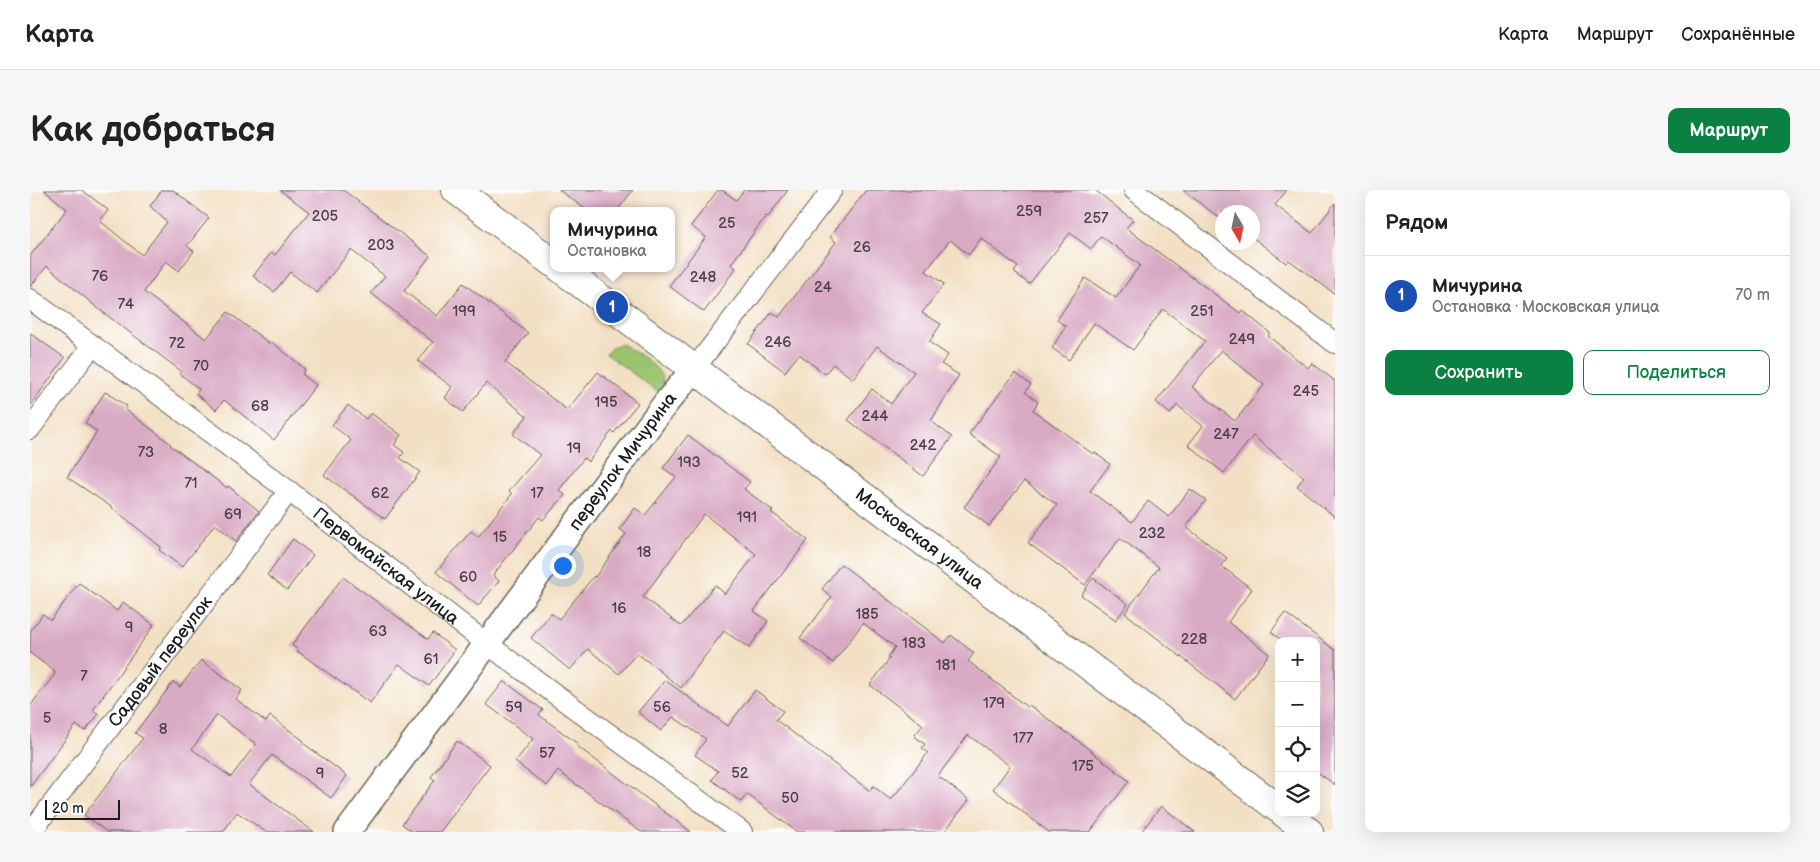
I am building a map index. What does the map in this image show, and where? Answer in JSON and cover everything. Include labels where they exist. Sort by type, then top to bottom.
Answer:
[{"type":"main road","points":[[456,190],[550,261]]},
{"type":"main road","name":"Московская улица","points":[[565,272],[1275,806]]},
{"type":"main road","points":[[1289,817],[1309,832]]},
{"type":"street","name":"переулок Мичурина","points":[[347,832],[665,404],[832,190]]},
{"type":"street","points":[[1134,190],[1335,343]]},
{"type":"street","name":"Первомайская улица","points":[[30,299],[289,491],[486,643],[741,832]]},
{"type":"street","points":[[30,429],[92,346]]},
{"type":"street","name":"Садовый переулок","points":[[31,832],[289,491]]},
{"type":"green space","points":[[622,344],[645,358],[658,371],[663,385],[661,394],[606,354],[612,347]]},
{"type":"building","points":[[44,190],[82,190],[108,210],[100,221],[142,255],[167,222],[150,206],[162,190],[173,190],[209,218],[187,246],[194,251],[179,271],[166,261],[144,292],[206,339],[228,312],[270,344],[272,342],[305,369],[302,374],[316,385],[274,440],[224,400],[216,410],[196,394],[199,389],[179,373],[181,371],[100,310],[47,266],[30,287],[30,256],[67,209]]},
{"type":"building","points":[[280,190],[343,190],[407,238],[430,256],[404,291],[437,316],[463,283],[528,333],[505,362],[567,410],[598,372],[638,403],[614,433],[612,431],[588,462],[584,458],[559,490],[565,495],[543,520],[539,517],[493,575],[499,581],[478,606],[436,572],[471,531],[478,537],[512,494],[509,491],[540,455],[513,434],[527,416],[486,383],[463,412],[445,398],[452,387],[418,361],[433,342],[371,293],[385,276],[351,250],[317,293],[290,272],[274,292],[253,276],[271,253],[275,255],[309,212]]},
{"type":"building","points":[[559,190],[633,190],[620,207],[582,207]]},
{"type":"building","points":[[718,190],[722,190],[736,200],[744,190],[788,190],[768,217],[766,216],[731,264],[736,268],[704,312],[669,286],[706,237],[691,226]]},
{"type":"building","points":[[866,190],[1095,190],[1133,220],[1126,228],[1240,313],[1242,310],[1270,333],[1268,336],[1308,368],[1312,363],[1335,381],[1335,517],[1297,486],[1304,477],[1253,436],[1224,473],[1188,445],[1203,426],[1177,405],[1170,414],[1156,402],[1205,341],[1163,309],[1133,350],[1094,323],[1069,360],[1052,348],[1066,326],[1057,320],[1085,278],[1116,298],[1140,265],[1101,236],[1091,249],[1070,233],[1029,284],[1014,272],[1018,267],[981,238],[969,255],[950,240],[926,271],[944,284],[922,313],[941,324],[929,342],[948,355],[941,364],[959,375],[931,421],[952,437],[923,476],[848,420],[872,389],[891,404],[914,372],[877,346],[853,379],[833,364],[825,374],[799,354],[785,372],[748,344],[772,312],[779,317],[836,242],[830,237]],"holes":[[[1221,350],[1264,385],[1235,421],[1192,387]]]},
{"type":"building","points":[[1183,190],[1287,190],[1275,205],[1312,233],[1335,203],[1335,294],[1289,260],[1286,263],[1260,243],[1260,205],[1215,205],[1215,215]]},
{"type":"building","points":[[30,333],[65,358],[30,406]]},
{"type":"building","points":[[1015,373],[1031,385],[1025,392],[1038,402],[1033,410],[1093,454],[1094,452],[1110,464],[1090,491],[1132,522],[1148,501],[1169,517],[1190,489],[1206,500],[1186,527],[1227,558],[1221,566],[1252,589],[1228,622],[1269,654],[1235,699],[1125,613],[1159,567],[1120,538],[1085,585],[1028,543],[1057,505],[1024,481],[989,526],[964,507],[1001,457],[969,434]]},
{"type":"building","points":[[105,392],[127,406],[125,409],[170,445],[227,488],[228,486],[259,511],[236,541],[215,524],[182,567],[159,550],[161,547],[110,506],[67,477],[97,432],[85,423]]},
{"type":"building","points":[[348,405],[366,419],[371,413],[401,435],[394,445],[404,452],[400,458],[420,472],[385,519],[324,475],[351,440],[332,425]]},
{"type":"building","points":[[688,435],[750,482],[744,489],[808,540],[754,611],[768,621],[749,648],[724,631],[681,688],[637,653],[619,674],[588,649],[570,670],[531,638],[551,613],[559,619],[595,577],[626,534],[620,529],[635,508],[645,515],[676,477],[663,468]],"holes":[[[704,514],[756,554],[725,594],[715,585],[681,626],[643,597]]]},
{"type":"building","points":[[293,539],[313,555],[287,590],[267,575]]},
{"type":"building","points":[[841,564],[945,643],[951,635],[974,653],[968,661],[1027,707],[1029,705],[1081,743],[1129,781],[1090,832],[1049,832],[993,789],[1010,766],[968,735],[938,776],[969,800],[944,832],[797,832],[747,794],[741,802],[712,780],[718,771],[695,755],[706,739],[673,717],[661,731],[638,712],[665,680],[728,726],[755,690],[783,711],[776,720],[870,791],[873,786],[891,800],[928,753],[922,748],[925,744],[914,736],[923,725],[870,685],[890,658],[888,657],[895,647],[863,623],[833,663],[800,638],[832,597],[822,589]]},
{"type":"building","points":[[343,577],[428,639],[433,633],[455,650],[429,686],[399,664],[370,703],[297,651],[292,645]]},
{"type":"building","points":[[1093,578],[1128,604],[1116,620],[1081,595]]},
{"type":"building","points":[[79,583],[117,611],[123,602],[154,625],[93,710],[99,714],[85,731],[76,725],[30,787],[30,706],[55,674],[54,671],[30,653],[30,631],[43,614],[51,620]]},
{"type":"building","points":[[1285,613],[1317,637],[1278,637],[1271,632]]},
{"type":"building","points":[[1320,639],[1335,650],[1335,785],[1320,774]]},
{"type":"building","points":[[201,660],[242,690],[236,699],[266,722],[270,716],[347,776],[331,798],[272,755],[249,784],[314,832],[266,832],[237,812],[223,832],[107,832],[84,815],[143,738],[135,733],[173,682],[180,687]],"holes":[[[217,715],[256,744],[231,777],[192,749]]]},
{"type":"building","points":[[504,681],[543,710],[539,715],[578,744],[577,746],[691,832],[641,832],[558,771],[547,786],[515,762],[533,739],[486,704]]},
{"type":"building","points":[[457,741],[490,765],[440,832],[413,832],[402,824],[435,780],[431,777]]},
{"type":"building","points":[[1161,806],[1195,832],[1141,832]]},
{"type":"place","name":"Мичурина","points":[[612,307]]}]
